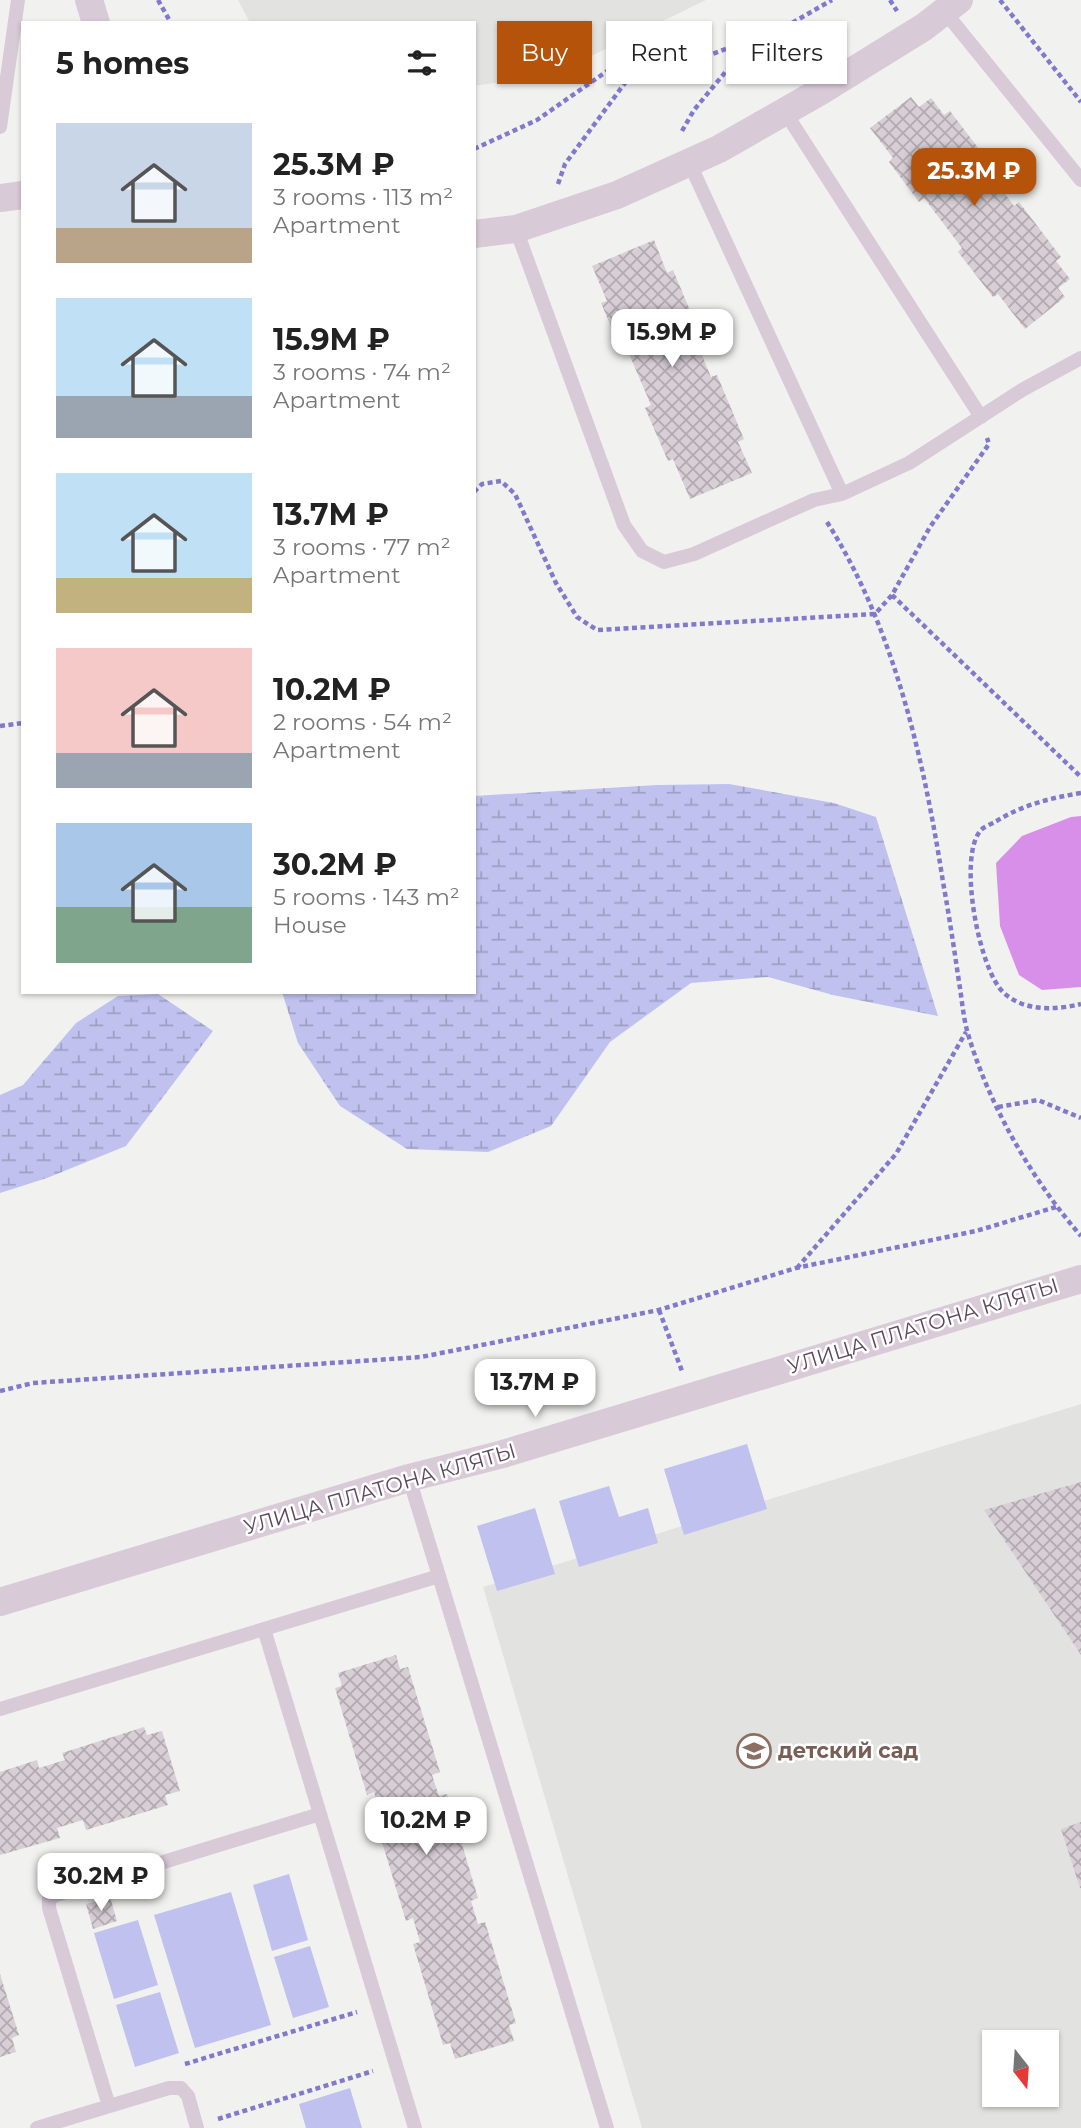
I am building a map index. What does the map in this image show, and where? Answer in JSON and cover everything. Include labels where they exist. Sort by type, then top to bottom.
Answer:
[{"type":"street","points":[[89,0],[95,21]]},
{"type":"street","points":[[476,234],[516,229],[617,195],[719,149],[819,92],[952,6]]},
{"type":"street","points":[[0,198],[21,195]]},
{"type":"street","name":"УЛИЦА ПЛАТОНА КЛЯТЫ","points":[[0,1602],[409,1478],[503,1454],[1081,1279]]},
{"type":"lane","points":[[0,127],[18,0]]},
{"type":"lane","points":[[952,6],[1081,180]]},
{"type":"lane","points":[[785,112],[981,416]]},
{"type":"lane","points":[[689,162],[842,494]]},
{"type":"lane","points":[[516,229],[624,525],[642,551],[664,562],[694,554],[814,500],[842,494],[909,463],[1022,390],[1081,358]]},
{"type":"lane","points":[[409,1478],[607,2128]]},
{"type":"lane","points":[[0,1709],[439,1576]]},
{"type":"lane","points":[[264,1629],[415,2128]]},
{"type":"lane","points":[[109,2106],[48,1908],[49,1899],[320,1814]]},
{"type":"lane","points":[[37,2128],[169,2088],[181,2088],[188,2096],[197,2127]]},
{"type":"path","points":[[158,0],[170,21]]},
{"type":"path","points":[[795,21],[832,0]]},
{"type":"path","points":[[1000,0],[1081,102]]},
{"type":"path","points":[[681,133],[694,110],[726,71]]},
{"type":"path","points":[[476,148],[537,120],[606,73]]},
{"type":"path","points":[[544,219],[565,164],[624,84]]},
{"type":"path","points":[[815,84],[819,92]]},
{"type":"path","points":[[476,490],[482,484],[501,481],[515,494],[563,594],[577,617],[597,630],[874,614],[892,595],[930,527],[989,444],[981,416]]},
{"type":"path","points":[[814,500],[846,551],[874,614],[911,723],[931,806],[967,1031],[983,1078],[1024,1156],[1056,1208],[1081,1236]]},
{"type":"path","points":[[892,595],[1081,777]]},
{"type":"path","points":[[0,726],[21,723]]},
{"type":"path","points":[[1081,793],[1042,800],[1009,813],[980,831],[970,861],[971,900],[979,937],[989,971],[1004,993],[1031,1007],[1058,1010],[1081,1004]]},
{"type":"path","points":[[796,1268],[896,1154],[967,1031]]},
{"type":"path","points":[[998,1107],[1038,1100],[1081,1118]]},
{"type":"path","points":[[0,1391],[33,1383],[421,1357],[659,1310],[796,1268],[976,1231],[1056,1208]]},
{"type":"path","points":[[659,1310],[691,1396]]},
{"type":"path","points":[[182,2065],[378,2005]]},
{"type":"path","points":[[197,2127],[396,2064]]},
{"type":"shaded area","points":[[238,0],[706,0],[663,21],[606,21],[606,49],[592,56],[592,21],[497,21],[497,83],[476,86],[476,21],[249,21]]},
{"type":"shaded area","points":[[1081,816],[1081,987],[1042,990],[1019,975],[1000,926],[996,863],[1022,836],[1071,817]]},
{"type":"shaded area","name":"детский сад","points":[[1081,1404],[1081,2128],[642,2128],[483,1587]]},
{"type":"green space","points":[[729,784],[834,803],[876,817],[938,1016],[833,995],[768,977],[691,983],[610,1042],[551,1126],[488,1152],[407,1149],[340,1106],[298,1043],[283,994],[476,994],[476,796],[657,785]]},
{"type":"green space","points":[[158,994],[213,1031],[126,1146],[47,1178],[0,1193],[0,1095],[23,1085],[76,1023],[118,996]]},
{"type":"green space","points":[[747,1444],[767,1509],[684,1535],[664,1469]]},
{"type":"green space","points":[[609,1486],[619,1517],[648,1508],[658,1543],[579,1567],[559,1501]]},
{"type":"green space","points":[[535,1508],[555,1574],[497,1591],[477,1526]]},
{"type":"green space","points":[[289,1874],[308,1940],[272,1951],[253,1885]]},
{"type":"green space","points":[[231,1892],[271,2025],[195,2048],[154,1915]]},
{"type":"green space","points":[[138,1920],[158,1985],[114,1999],[94,1933]]},
{"type":"green space","points":[[310,1946],[329,2007],[293,2018],[274,1957]]},
{"type":"green space","points":[[160,1992],[179,2053],[135,2067],[116,2005]]},
{"type":"green space","points":[[350,2088],[362,2128],[306,2128],[299,2104]]},
{"type":"building","points":[[911,97],[919,107],[931,98],[944,115],[950,111],[992,166],[987,170],[1014,206],[1019,202],[1061,257],[1056,261],[1070,279],[1058,288],[1065,297],[1025,329],[998,294],[993,297],[958,252],[962,248],[924,198],[919,202],[889,162],[893,158],[870,128]]},
{"type":"building","points":[[654,240],[667,273],[673,270],[700,334],[694,336],[711,377],[717,375],[744,439],[738,442],[752,473],[690,499],[673,459],[668,461],[645,408],[651,405],[626,347],[621,350],[601,303],[607,301],[592,266]]},
{"type":"building","points":[[1081,1482],[1081,1655],[984,1510]]},
{"type":"building","points":[[396,1655],[400,1669],[408,1667],[440,1772],[432,1775],[439,1796],[447,1794],[478,1898],[471,1901],[478,1924],[485,1922],[516,2023],[509,2025],[514,2041],[455,2059],[450,2043],[443,2045],[413,1944],[420,1942],[413,1918],[406,1921],[374,1816],[381,1814],[374,1792],[367,1795],[335,1688],[342,1686],[338,1673]]},
{"type":"building","points":[[144,1727],[147,1735],[162,1731],[180,1791],[165,1795],[168,1805],[86,1830],[83,1820],[57,1828],[60,1838],[0,1855],[0,1772],[37,1760],[39,1768],[65,1760],[62,1753]]},
{"type":"building","points":[[1081,1822],[1081,1888],[1080,1888],[1061,1829]]},
{"type":"building","points":[[110,1897],[117,1921],[93,1929],[86,1904]]},
{"type":"building","points":[[0,1974],[19,2035],[12,2038],[16,2052],[0,2057]]},
{"type":"place","name":"детский сад","points":[[754,1751]]}]
